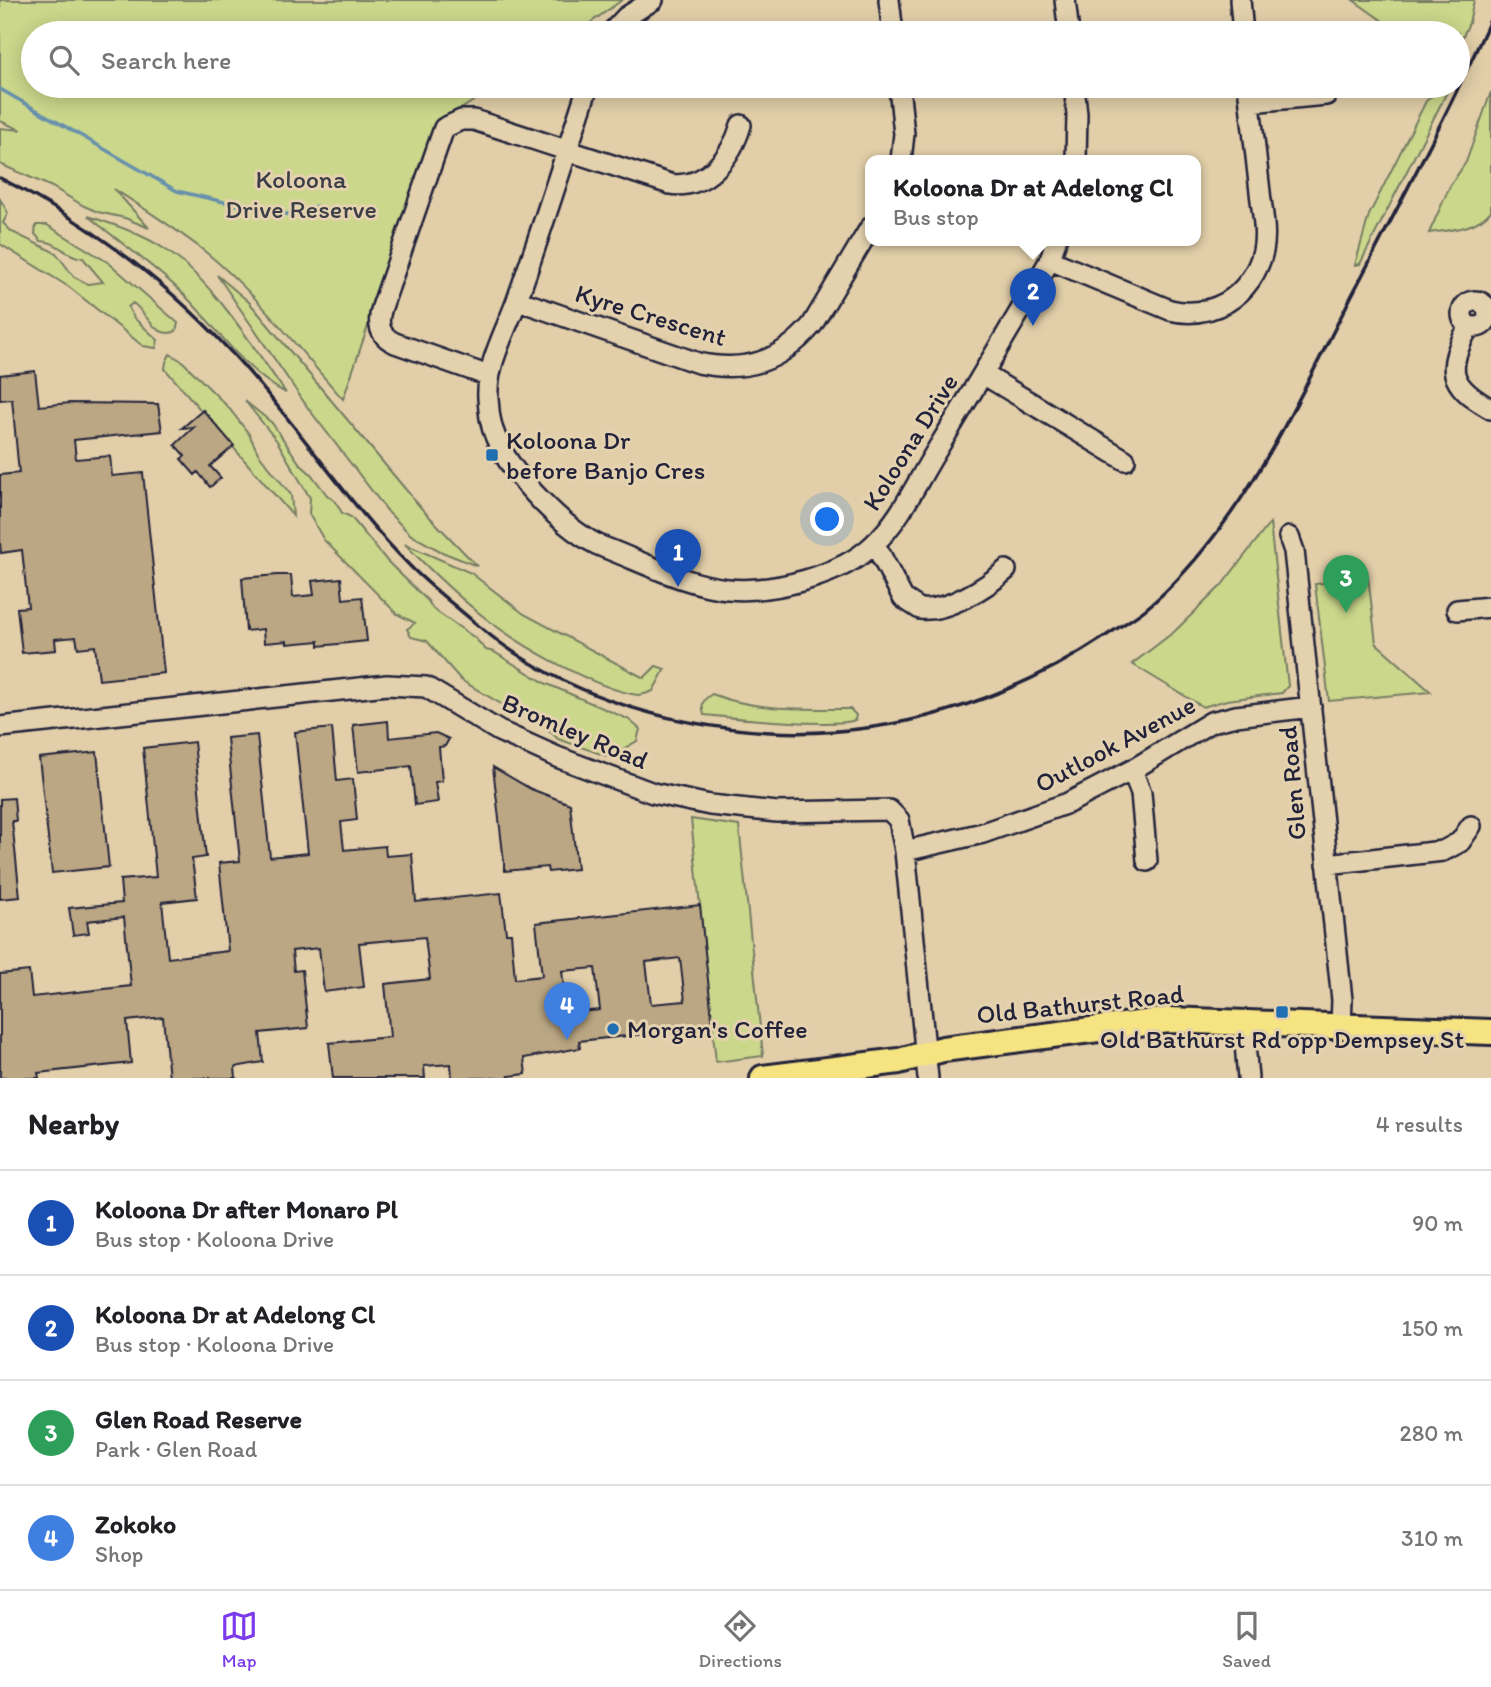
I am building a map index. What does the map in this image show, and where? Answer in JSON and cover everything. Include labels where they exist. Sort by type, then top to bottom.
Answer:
[{"type":"main road","name":"Old Bathurst Road","points":[[763,1078],[899,1061],[927,1066],[943,1049],[1151,1021],[1244,1021],[1491,1032]]},
{"type":"street","points":[[622,21],[653,0]]},
{"type":"street","points":[[889,0],[892,21]]},
{"type":"street","points":[[1066,0],[1068,21]]},
{"type":"street","points":[[1240,0],[1242,21]]},
{"type":"street","name":"Koloona Drive","points":[[584,98],[489,376],[491,424],[508,461],[563,522],[582,537],[706,585],[748,590],[780,587],[802,581],[855,558],[875,544],[894,521],[983,374],[1050,260],[1054,246]]},
{"type":"street","points":[[900,98],[904,134],[902,155]]},
{"type":"street","points":[[1075,98],[1076,155]]},
{"type":"street","points":[[1050,260],[1181,313],[1203,311],[1233,298],[1255,273],[1264,248],[1265,232],[1249,98]]},
{"type":"street","points":[[489,376],[395,343],[385,337],[380,329],[382,307],[441,132],[449,125],[468,119],[670,184],[686,186],[709,175],[735,145],[741,125]]},
{"type":"street","name":"Kyre Crescent","points":[[517,300],[698,363],[719,367],[743,367],[775,357],[802,338],[865,236]]},
{"type":"street","points":[[1469,326],[1454,355],[1455,375],[1464,391],[1491,409]]},
{"type":"street","points":[[983,374],[1125,460]]},
{"type":"street","name":"Glen Road","points":[[1289,537],[1295,561],[1311,706],[1342,1000],[1341,1026]]},
{"type":"street","points":[[875,544],[903,598],[913,607],[920,609],[941,606],[988,586],[1006,570]]},
{"type":"street","points":[[1457,610],[1491,607]]},
{"type":"street","name":"Bromley Road","points":[[0,727],[387,685],[426,687],[499,731],[568,762],[653,793],[709,805],[755,810],[802,813],[889,810],[899,820],[905,851],[927,1066]]},
{"type":"street","name":"Outlook Avenue","points":[[905,851],[971,836],[1031,817],[1086,795],[1211,722],[1311,706]]},
{"type":"street","points":[[1132,770],[1141,793],[1147,861]]},
{"type":"street","points":[[1326,864],[1443,851],[1460,842],[1471,826]]},
{"type":"street","points":[[1244,1021],[1248,1078]]},
{"type":"green space","name":"Koloona Drive Reserve","points":[[0,0],[622,0],[593,21],[21,21],[21,98],[478,98],[437,125],[343,399],[241,284],[171,226],[114,189],[149,228],[84,206],[52,187],[0,164],[0,128],[21,130],[0,121]]},
{"type":"green space","points":[[1353,0],[1474,0],[1469,21],[1383,21]]},
{"type":"green space","points":[[1491,92],[1491,211],[1471,225],[1429,233],[1450,186],[1466,162]]},
{"type":"green space","points":[[1429,98],[1444,98],[1360,264],[1355,265],[1369,215]]},
{"type":"green space","points":[[0,199],[8,213],[3,223],[12,232],[56,253],[74,277],[88,284],[103,282],[83,258],[41,241],[35,234],[36,225],[47,225],[109,263],[178,323],[176,331],[169,333],[157,329],[133,303],[128,307],[134,318],[158,340],[156,348],[143,346],[69,287],[0,244]]},
{"type":"green space","points":[[88,216],[148,239],[184,264],[217,297],[286,393],[241,359],[166,278]]},
{"type":"green space","points":[[217,275],[249,302],[422,509],[477,566],[442,552],[411,535],[389,513],[308,408]]},
{"type":"green space","points":[[170,354],[182,361],[228,407],[249,434],[258,453],[291,495],[293,516],[165,369]]},
{"type":"green space","points":[[245,401],[272,423],[300,464],[336,502],[342,513],[351,517],[387,561],[433,609],[475,638],[486,650],[494,652],[545,683],[628,719],[640,729],[637,741],[609,757],[558,739],[524,707],[503,705],[461,680],[427,641],[411,637],[407,629],[415,623],[397,614],[324,540],[309,514],[310,498],[277,441]]},
{"type":"green space","points":[[1270,523],[1288,686],[1282,693],[1227,700],[1203,707],[1132,664],[1175,631],[1221,586]]},
{"type":"green space","points":[[405,544],[471,573],[524,614],[644,678],[656,666],[665,669],[653,691],[640,695],[620,691],[579,675],[516,640],[484,617],[443,582]]},
{"type":"green space","points":[[1368,576],[1376,643],[1431,692],[1329,701],[1315,584]]},
{"type":"green space","points":[[712,694],[745,704],[798,709],[850,709],[856,715],[855,720],[851,721],[822,723],[704,715],[703,703]]},
{"type":"green space","points":[[691,819],[739,826],[763,1056],[716,1062]]},
{"type":"building","points":[[35,371],[39,406],[70,403],[158,404],[162,431],[74,440],[76,459],[110,456],[112,476],[143,473],[164,673],[99,680],[95,646],[78,648],[76,637],[55,639],[56,650],[22,653],[17,608],[28,607],[22,550],[1,553],[0,543],[0,475],[19,473],[12,399],[0,400],[0,375]]},
{"type":"building","points":[[203,410],[234,446],[210,466],[221,478],[210,487],[198,472],[195,475],[181,459],[185,456],[175,445],[194,427],[182,428]]},
{"type":"building","points":[[291,575],[293,597],[314,595],[312,581],[341,578],[343,599],[362,597],[367,641],[319,646],[319,641],[264,643],[263,629],[246,631],[242,578]]},
{"type":"building","points":[[388,721],[389,738],[436,733],[449,739],[445,746],[439,747],[442,781],[435,782],[438,802],[415,805],[411,766],[358,772],[353,725]]},
{"type":"building","points":[[332,728],[337,781],[353,779],[357,820],[341,822],[344,850],[385,846],[386,856],[412,854],[416,902],[501,893],[506,933],[511,933],[515,979],[542,976],[536,923],[700,905],[713,1027],[579,1041],[580,1048],[524,1058],[526,1074],[509,1076],[510,1078],[452,1078],[451,1064],[424,1066],[425,1078],[333,1078],[329,1043],[390,1037],[385,984],[430,979],[425,937],[359,943],[364,987],[324,992],[319,948],[292,951],[294,971],[302,970],[308,1028],[260,1033],[263,1062],[235,1067],[236,1078],[169,1078],[163,1017],[127,1021],[131,1063],[38,1073],[39,1078],[0,1078],[0,974],[29,971],[32,997],[131,986],[124,917],[87,921],[89,933],[73,935],[69,908],[122,903],[120,880],[156,877],[143,748],[194,742],[206,857],[192,859],[197,898],[162,902],[168,958],[228,951],[219,863],[240,861],[227,738],[257,735],[270,857],[308,853],[295,732]],"holes":[[[680,958],[685,1001],[651,1004],[646,962]],[[595,968],[600,1010],[567,1013],[562,971]]]},
{"type":"building","points":[[97,752],[109,867],[52,873],[39,758]]},
{"type":"building","points":[[493,767],[531,789],[570,804],[577,869],[548,872],[547,867],[505,871]]},
{"type":"building","points":[[14,798],[16,821],[12,821],[20,897],[0,899],[0,799]]},
{"type":"waterway","points":[[0,89],[177,191],[276,214],[299,214],[316,206]]},
{"type":"railway","points":[[1470,63],[1491,18]]},
{"type":"railway","points":[[0,178],[94,233],[152,277],[206,326],[277,405],[387,542],[426,582],[506,647],[576,686],[651,713],[730,728],[770,732],[815,732],[902,722],[986,698],[1027,681],[1066,660],[1137,616],[1168,589],[1216,534],[1260,469],[1307,384],[1454,98]]},
{"type":"place","name":"Koloona Dr at Adelong Cl","points":[[1033,326]]},
{"type":"place","name":"Koloona Dr before Banjo Cres","points":[[492,455]]},
{"type":"place","name":"Koloona Dr after Monaro Pl","points":[[678,587]]},
{"type":"place","name":"Glen Road Reserve","points":[[1346,613]]},
{"type":"place","name":"Old Bathurst Rd opp Dempsey St","points":[[1282,1012]]},
{"type":"place","name":"Morgan's Coffee","points":[[613,1029]]},
{"type":"place","name":"Zokoko","points":[[567,1040]]}]
